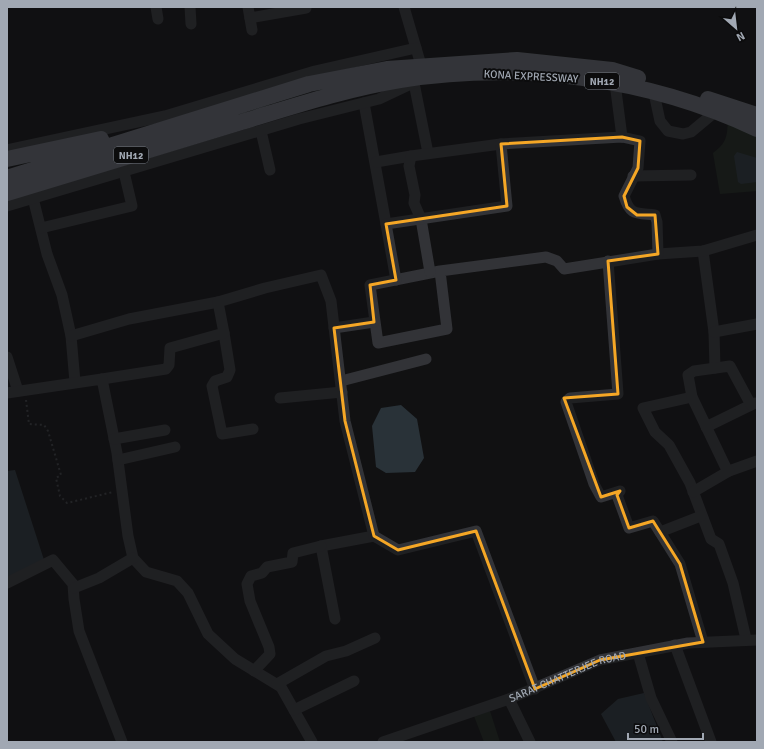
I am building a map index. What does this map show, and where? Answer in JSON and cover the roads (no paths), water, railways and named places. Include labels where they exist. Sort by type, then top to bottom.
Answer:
[{"type":"highway","name":"KONA EXPRESSWAY","points":[[258,124],[331,95],[420,75],[517,60],[612,70],[757,115]]},
{"type":"highway","name":"KONA EXPRESSWAY","points":[[192,121],[309,84],[387,69],[420,75],[497,72],[556,75],[615,83],[690,102],[757,129]]},
{"type":"highway","points":[[8,156],[192,121]]},
{"type":"highway","name":"NH12","points":[[7,178],[192,121]]},
{"type":"highway","name":"NH12","points":[[7,193],[258,124]]},
{"type":"street","points":[[156,7],[158,19]]},
{"type":"street","points":[[190,7],[191,24]]},
{"type":"street","points":[[404,7],[416,48],[428,153]]},
{"type":"street","points":[[252,30],[249,13],[306,8]]},
{"type":"street","points":[[8,156],[165,116],[315,71],[416,48]]},
{"type":"street","points":[[7,206],[124,172],[258,124],[379,99],[420,75]]},
{"type":"street","points":[[615,83],[622,137]]},
{"type":"street","points":[[654,93],[660,121],[668,131],[683,134],[692,132],[715,112]]},
{"type":"street","points":[[364,103],[376,162],[396,280]]},
{"type":"street","points":[[258,124],[270,170]]},
{"type":"street","points":[[376,162],[428,153],[501,144],[622,137],[640,141],[638,168],[624,196],[628,207],[637,214],[655,215],[657,222],[658,254]]},
{"type":"street","points":[[386,224],[507,206],[501,144]]},
{"type":"street","points":[[411,156],[409,166],[415,196],[414,203],[421,219],[435,272],[447,328],[378,343],[370,285],[435,272],[546,256],[557,261],[564,269],[658,254],[703,251],[757,235]]},
{"type":"street","points":[[41,228],[132,206],[124,172]]},
{"type":"street","points":[[634,176],[691,175]]},
{"type":"street","points":[[34,198],[47,254],[62,295],[71,336],[74,382]]},
{"type":"street","points":[[703,251],[714,332],[715,368]]},
{"type":"street","points":[[608,261],[618,394],[570,398],[566,402],[594,484],[601,497],[620,491],[617,495],[629,528],[653,521],[680,564],[703,642]]},
{"type":"street","points":[[71,336],[129,319],[218,302],[265,288],[321,275],[331,301],[345,421],[374,536]]},
{"type":"street","points":[[218,302],[230,370],[227,377],[215,381],[212,386],[222,434],[253,430]]},
{"type":"street","points":[[334,328],[374,322]]},
{"type":"street","points":[[714,332],[757,324]]},
{"type":"street","points":[[7,357],[16,391],[166,369],[169,365],[170,348],[224,333]]},
{"type":"street","points":[[280,398],[341,386],[426,359]]},
{"type":"street","points":[[706,427],[755,406],[730,366],[694,371],[688,375],[692,397],[706,427],[726,468],[729,471]]},
{"type":"street","points":[[102,379],[118,460],[133,558],[146,572],[177,581],[188,594],[208,634],[235,659],[281,687],[312,742]]},
{"type":"street","points":[[692,397],[643,408],[655,432],[669,445],[690,483],[701,516],[711,539],[719,544],[751,639]]},
{"type":"street","points":[[114,439],[165,430]]},
{"type":"street","points":[[118,460],[175,448]]},
{"type":"street","points":[[693,492],[729,471],[757,461]]},
{"type":"street","points":[[660,532],[701,516]]},
{"type":"street","points":[[254,671],[270,654],[250,601],[247,584],[251,576],[262,573],[267,567],[292,562],[293,553],[321,546],[374,536],[398,550],[476,531],[535,689]]},
{"type":"street","points":[[321,546],[336,619]]},
{"type":"street","points":[[74,588],[99,578],[133,558]]},
{"type":"street","points":[[7,583],[53,560],[73,584],[79,631],[122,742]]},
{"type":"street","points":[[277,684],[326,656],[346,651],[375,638]]},
{"type":"street","name":"SARAT CHATTERJEE ROAD","points":[[383,742],[509,699],[600,660],[675,645],[751,639]]},
{"type":"street","points":[[675,645],[711,742]]},
{"type":"street","points":[[638,653],[650,698],[672,742]]},
{"type":"street","points":[[294,710],[354,681]]},
{"type":"street","points":[[509,699],[530,742]]}]
